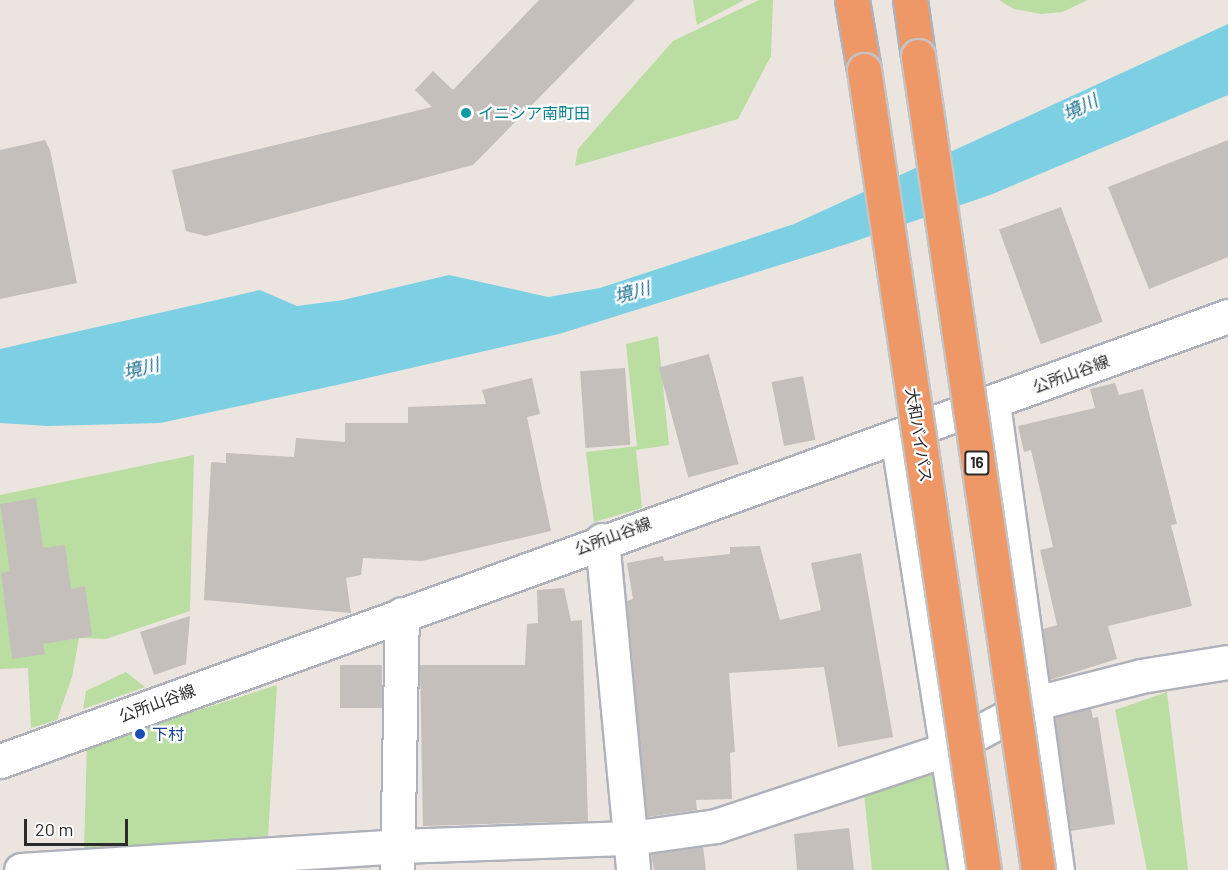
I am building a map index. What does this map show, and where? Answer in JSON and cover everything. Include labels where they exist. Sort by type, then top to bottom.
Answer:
[{"type":"highway","name":"大和バイパス","points":[[852,0],[984,870]]},
{"type":"highway","name":"16","points":[[910,0],[1038,870]]},
{"type":"street","name":"公所山谷線","points":[[0,761],[602,540],[993,403],[1228,316]]},
{"type":"street","points":[[993,403],[1032,704],[1057,870]]},
{"type":"street","points":[[897,436],[966,870]]},
{"type":"street","points":[[602,540],[632,854]]},
{"type":"street","points":[[397,858],[402,614]]},
{"type":"street","points":[[21,870],[397,858],[632,854],[947,748],[1032,704],[1141,676],[1228,662]]},
{"type":"green space","points":[[693,0],[744,0],[697,25]]},
{"type":"green space","points":[[759,0],[773,0],[771,56],[738,119],[575,166],[578,149],[673,41]]},
{"type":"green space","points":[[999,0],[1088,0],[1062,12],[1041,14],[1014,9]]},
{"type":"green space","points":[[658,336],[669,445],[636,450],[642,508],[594,522],[586,452],[637,446],[626,344]]},
{"type":"green space","points":[[194,455],[190,611],[106,639],[79,638],[72,677],[57,720],[31,728],[28,668],[0,669],[0,495]]},
{"type":"green space","points":[[126,672],[145,687],[83,709],[86,691]]},
{"type":"green space","points":[[277,685],[268,838],[84,849],[87,746]]},
{"type":"green space","points":[[1167,692],[1188,870],[1147,870],[1115,710]]},
{"type":"green space","points":[[940,768],[954,870],[872,870],[864,794]]},
{"type":"water","name":"境川","points":[[1228,24],[1228,95],[990,195],[847,244],[559,334],[160,423],[48,426],[0,423],[0,349],[260,290],[297,306],[343,300],[449,275],[548,297],[600,288],[794,224]]},
{"type":"building","name":"イニシア南町田","points":[[539,0],[635,0],[473,165],[206,236],[186,231],[172,170],[432,107],[415,90],[433,71],[453,90]]},
{"type":"building","points":[[45,140],[50,150],[77,283],[0,299],[0,150]]},
{"type":"building","points":[[1228,140],[1228,257],[1149,289],[1108,187]]},
{"type":"building","points":[[1061,207],[1103,322],[1041,344],[999,230]]},
{"type":"building","points":[[709,354],[739,464],[688,478],[659,367]]},
{"type":"building","points":[[625,368],[630,445],[585,448],[580,371]]},
{"type":"building","points":[[803,376],[815,440],[784,446],[772,382]]},
{"type":"building","points":[[532,378],[540,414],[527,417],[551,531],[422,561],[363,558],[361,575],[346,578],[351,613],[204,600],[211,462],[226,463],[226,453],[294,457],[296,438],[345,442],[345,423],[408,423],[408,407],[486,404],[482,390]]},
{"type":"building","points":[[1115,383],[1119,395],[1143,389],[1177,524],[1171,525],[1192,606],[1108,626],[1117,659],[1050,680],[1043,629],[1057,625],[1040,550],[1053,547],[1031,450],[1024,452],[1018,426],[1095,408],[1090,389]]},
{"type":"building","points":[[36,498],[43,548],[65,545],[71,589],[85,586],[92,636],[43,644],[45,654],[12,659],[1,573],[10,571],[0,504]]},
{"type":"building","points":[[760,546],[780,620],[821,610],[811,563],[861,553],[893,737],[838,747],[824,667],[729,673],[735,752],[730,753],[732,799],[696,800],[697,810],[647,817],[627,601],[633,599],[627,563],[663,556],[664,561],[730,554],[730,547]]},
{"type":"building","points":[[564,588],[571,621],[582,620],[588,821],[423,826],[420,665],[525,665],[527,624],[538,623],[537,590]]},
{"type":"building","points":[[190,616],[186,664],[154,675],[140,632]]},
{"type":"building","points":[[340,665],[382,665],[382,708],[340,708]]},
{"type":"building","points":[[1091,708],[1093,718],[1098,717],[1115,824],[1071,831],[1055,717]]},
{"type":"building","points":[[849,828],[854,870],[797,870],[794,834]]},
{"type":"building","points":[[703,847],[706,870],[654,870],[651,854]]},
{"type":"place","name":"イニシア南町田","points":[[466,113]]},
{"type":"place","name":"下村","points":[[140,734]]}]
